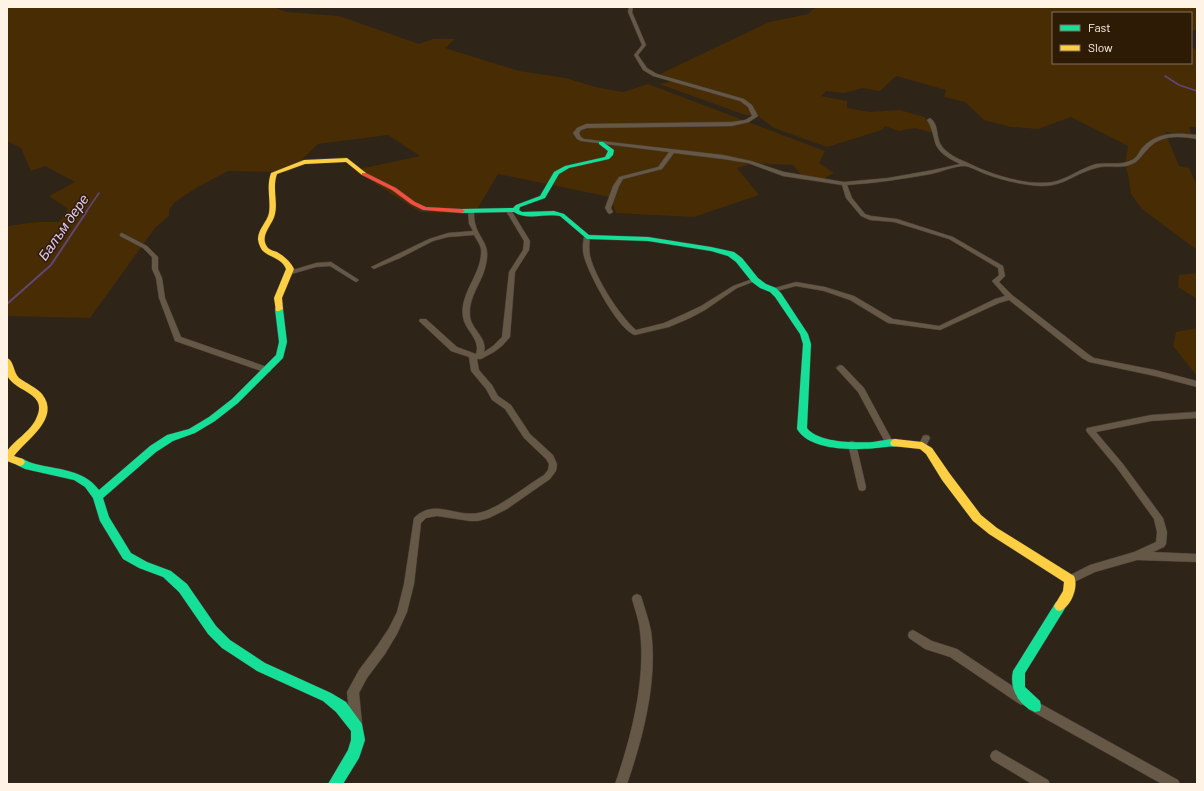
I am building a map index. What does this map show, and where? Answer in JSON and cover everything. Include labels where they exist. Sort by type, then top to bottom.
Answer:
[{"type":"street","points":[[631,7],[630,12],[644,45],[636,55],[648,72],[742,100],[750,106],[755,116],[747,121],[732,124],[594,125],[582,127],[577,131],[577,136],[583,140],[750,162],[783,174],[844,184],[888,180],[933,172],[965,164]]},
{"type":"street","points":[[930,120],[934,125],[935,138],[941,149],[965,164],[1015,181],[1029,183],[1057,183],[1096,166],[1118,166],[1134,162],[1141,157],[1147,147],[1165,135],[1178,134],[1197,137]]},
{"type":"street","points":[[512,210],[518,206],[543,197],[556,173],[573,166],[607,158],[610,155],[611,150],[601,143]]},
{"type":"street","points":[[610,212],[608,208],[616,186],[622,178],[660,168],[673,151]]},
{"type":"street","points":[[98,497],[153,449],[170,438],[192,431],[212,419],[235,401],[280,356],[283,342],[278,298],[288,273],[290,272],[288,264],[275,254],[266,250],[261,241],[262,233],[272,214],[271,181],[274,173],[309,161],[347,160],[365,175],[394,189],[413,203],[425,209],[471,212],[512,210],[521,214],[554,213],[562,215],[587,237],[648,239],[731,254],[739,260],[755,280],[763,286],[773,290],[806,339],[807,350],[802,429],[804,434],[812,439],[828,443],[876,445],[889,442],[924,442],[958,494],[977,518],[994,531],[1070,580]]},
{"type":"street","points":[[844,184],[849,198],[863,215],[870,218],[895,220],[951,238],[1001,267],[1002,276],[995,281],[996,283],[1010,297],[1092,360],[1155,373],[1197,384]]},
{"type":"street","points":[[423,321],[454,349],[476,357],[501,344],[506,337],[512,272],[526,250],[527,241],[512,210]]},
{"type":"street","points":[[335,784],[354,752],[358,740],[353,692],[363,674],[381,650],[402,612],[409,584],[417,521],[421,515],[431,512],[477,517],[491,512],[547,477],[552,471],[553,464],[550,457],[527,436],[508,407],[495,398],[489,387],[475,371],[473,363],[481,349],[479,339],[470,326],[466,316],[468,299],[483,264],[484,248],[475,233],[472,224],[471,212]]},
{"type":"street","points":[[374,267],[398,258],[432,240],[448,235],[475,233]]},
{"type":"street","points":[[122,235],[145,248],[155,257],[155,269],[159,278],[162,298],[178,339],[267,370]]},
{"type":"street","points":[[587,237],[587,258],[622,319],[635,332],[666,325],[687,316],[703,308],[735,287],[755,280]]},
{"type":"street","points":[[288,273],[316,265],[331,264],[356,280]]},
{"type":"street","points":[[773,290],[796,284],[825,289],[852,298],[891,321],[940,328],[997,301],[1010,297]]},
{"type":"street","points":[[7,361],[11,375],[20,384],[34,391],[41,398],[44,410],[39,421],[26,437],[11,450],[8,457],[28,466],[76,477],[89,484],[98,497],[104,518],[127,556],[143,565],[167,574],[193,600],[212,630],[226,644],[261,667],[327,696],[341,707],[357,729]]},
{"type":"street","points":[[840,368],[861,390],[889,442]]},
{"type":"street","points":[[1070,580],[1093,568],[1136,556],[1161,544],[1162,532],[1158,518],[1120,466],[1090,430],[1150,418],[1197,415]]},
{"type":"street","points":[[852,444],[862,487]]},
{"type":"street","points":[[1136,556],[1197,558]]},
{"type":"street","points":[[1034,706],[1022,694],[1016,682],[1019,671],[1070,592],[1070,580]]},
{"type":"street","points":[[621,784],[630,759],[640,714],[646,664],[646,634],[637,599]]},
{"type":"street","points":[[913,635],[929,645],[953,653],[1034,706],[1159,780],[1174,784]]},
{"type":"street","points":[[996,756],[1044,784]]},
{"type":"shaded area","points":[[7,7],[273,7],[287,12],[339,16],[419,44],[433,39],[455,39],[445,48],[519,71],[566,78],[595,87],[623,92],[648,84],[825,151],[819,163],[834,173],[819,181],[803,177],[793,165],[754,163],[737,168],[759,195],[694,217],[616,213],[610,197],[498,174],[474,214],[420,212],[354,170],[420,156],[388,135],[318,144],[289,172],[228,171],[196,188],[175,202],[169,210],[169,216],[155,228],[90,318],[7,316],[7,226],[37,222],[59,222],[68,209],[49,196],[75,182],[45,166],[31,171],[21,148],[7,141]]},
{"type":"shaded area","points":[[821,7],[1197,7],[1197,30],[1192,31],[1192,12],[1052,12],[1052,64],[1192,64],[1192,48],[1197,50],[1197,127],[1189,127],[1192,135],[1165,132],[1179,166],[1189,168],[1197,185],[1197,250],[1142,209],[1131,194],[1125,165],[1128,146],[1071,117],[1038,129],[1011,127],[984,120],[965,102],[944,97],[946,90],[896,76],[880,91],[862,88],[844,93],[826,91],[821,96],[847,101],[847,108],[870,112],[900,110],[924,117],[932,124],[934,133],[915,128],[899,131],[885,126],[882,130],[827,147],[774,128],[758,116],[745,115],[659,84],[677,80],[660,74],[769,22],[808,14],[813,9]]},
{"type":"shaded area","points":[[1197,273],[1197,299],[1178,287],[1179,275]]},
{"type":"shaded area","points":[[1197,328],[1197,376],[1173,346],[1176,332]]},
{"type":"waterway","points":[[1165,76],[1179,85],[1197,91]]},
{"type":"waterway","name":"Балъм дере","points":[[86,212],[99,193]]},
{"type":"waterway","name":"Балъм дере","points":[[7,304],[51,265],[87,211]]},
{"type":"traffic: fast","points":[[462,211],[515,210],[518,206],[543,197],[556,173],[567,167],[607,158],[610,155],[611,150],[601,143]]},
{"type":"traffic: fast","points":[[515,210],[521,214],[554,213],[562,215],[587,237],[648,239],[711,249],[731,254],[739,260],[755,280],[763,286],[773,290],[778,295],[804,334],[807,344],[802,429],[806,434],[814,439],[835,444],[868,446],[895,443]]},
{"type":"traffic: fast","points":[[98,497],[153,449],[170,438],[192,431],[212,419],[235,401],[280,356],[283,342],[279,309]]},
{"type":"traffic: fast","points":[[20,462],[28,466],[76,477],[89,484],[98,497],[104,518],[127,556],[143,565],[167,574],[183,588],[212,630],[226,644],[261,667],[327,697],[341,707],[357,729],[358,740],[354,753],[335,784]]},
{"type":"traffic: fast","points":[[1035,706],[1023,695],[1018,687],[1019,671],[1060,606]]},
{"type":"traffic: slow","points":[[279,309],[278,298],[290,269],[288,264],[275,254],[266,250],[261,241],[262,233],[272,214],[271,181],[274,173],[304,162],[347,160],[364,174]]},
{"type":"traffic: slow","points":[[7,361],[9,371],[12,376],[36,393],[42,401],[43,407],[42,415],[35,428],[8,457],[20,462]]},
{"type":"traffic: slow","points":[[895,443],[922,446],[929,451],[946,477],[977,518],[993,531],[1070,580],[1069,592],[1060,606]]},
{"type":"traffic: jam","points":[[364,174],[394,189],[413,203],[425,209],[462,211]]}]
